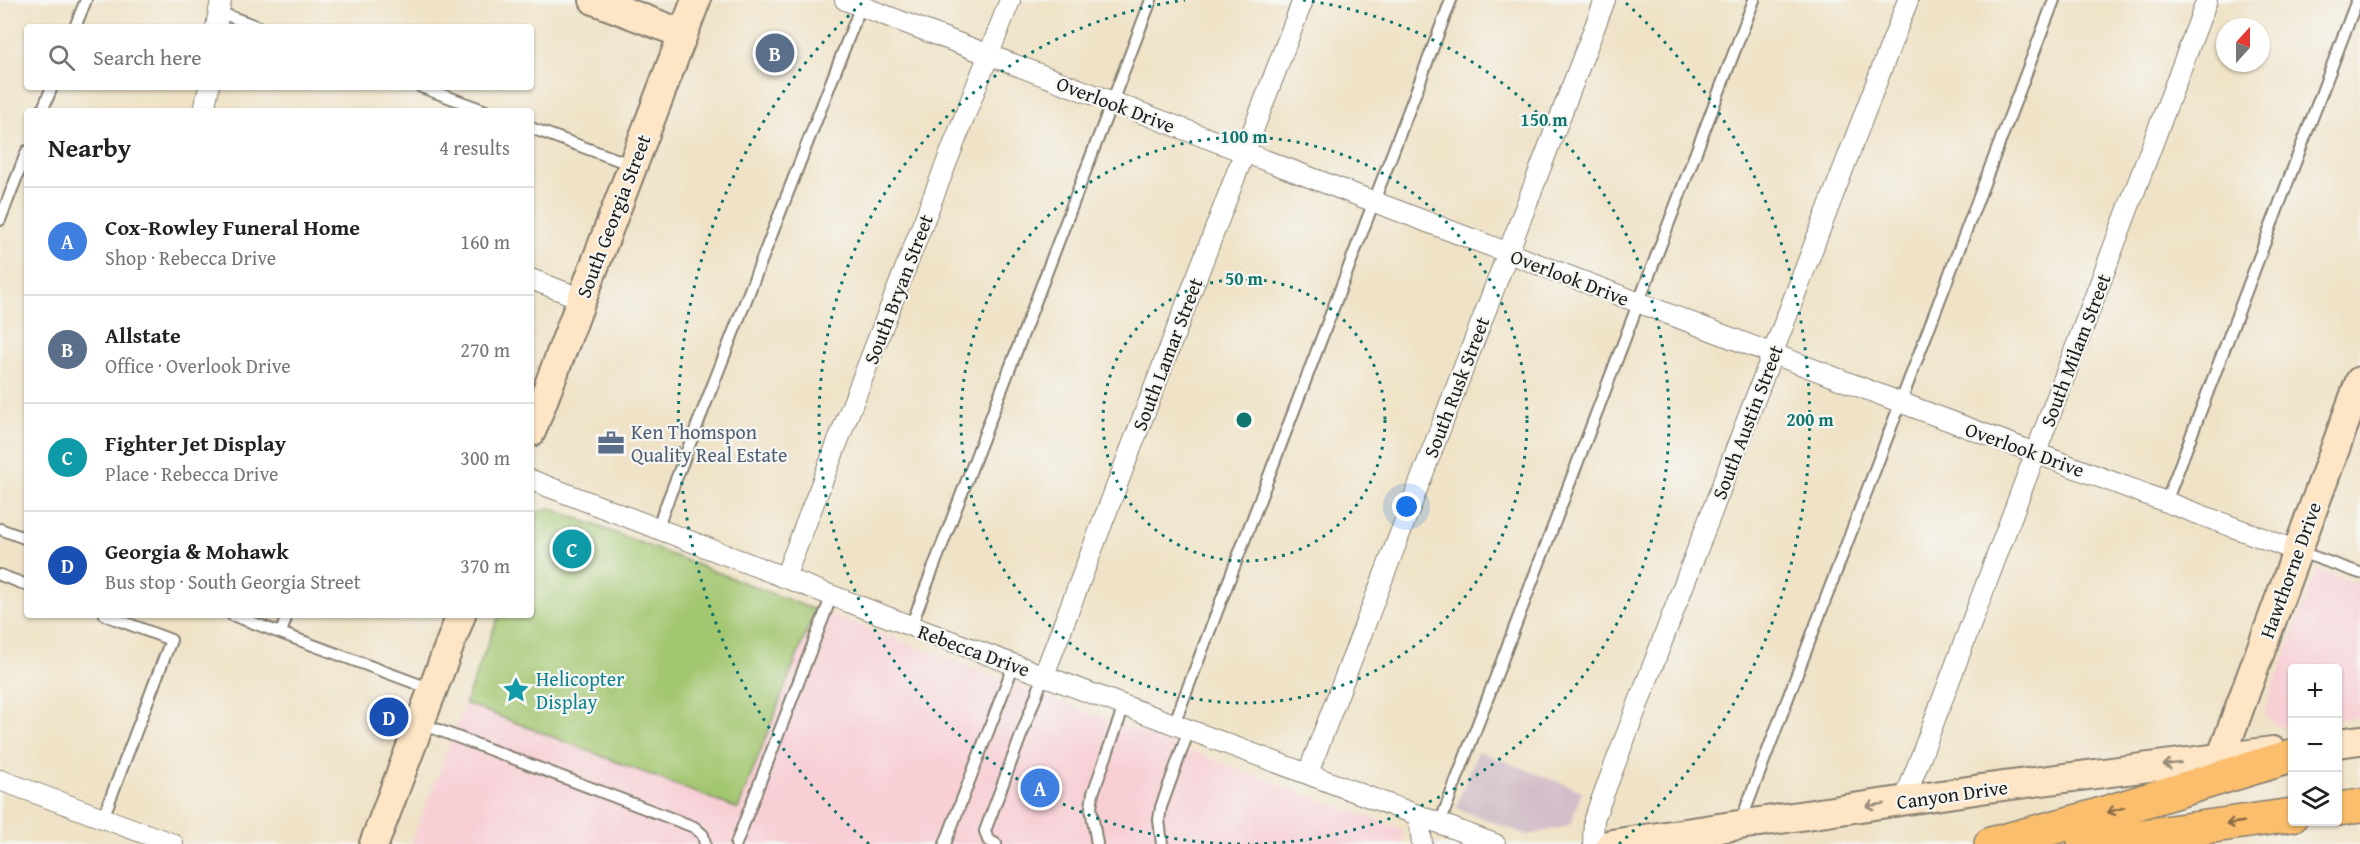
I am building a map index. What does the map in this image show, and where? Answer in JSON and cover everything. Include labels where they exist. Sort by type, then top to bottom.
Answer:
[{"type":"highway","points":[[1991,844],[2082,820],[2288,757]]},
{"type":"highway","points":[[2342,808],[2360,806]]},
{"type":"highway","points":[[2084,844],[2288,816]]},
{"type":"main road","points":[[594,0],[683,34]]},
{"type":"main road","name":"South Georgia Street","points":[[534,424],[696,0]]},
{"type":"main road","name":"Hawthorne Drive","points":[[2221,758],[2360,381]]},
{"type":"main road","points":[[374,844],[460,618]]},
{"type":"main road","points":[[2342,742],[2360,740]]},
{"type":"main road","name":"Canyon Drive","points":[[1611,844],[1904,801],[2288,750]]},
{"type":"street","name":"South Bryan Street","points":[[785,577],[1010,0]]},
{"type":"street","name":"South Lamar Street","points":[[1044,675],[1303,0]]},
{"type":"street","name":"South Rusk Street","points":[[1308,773],[1605,0]]},
{"type":"street","name":"South Austin Street","points":[[1593,844],[1594,819],[1908,0]]},
{"type":"street","name":"South Milam Street","points":[[1904,801],[2207,0]]},
{"type":"street","name":"Overlook Drive","points":[[856,2],[1640,304],[2297,551]]},
{"type":"street","points":[[205,108],[208,90]]},
{"type":"street","points":[[534,280],[582,299]]},
{"type":"street","name":"Rebecca Drive","points":[[534,481],[911,626],[1495,844]]},
{"type":"street","points":[[0,780],[173,844]]},
{"type":"street","points":[[1419,815],[1422,844]]},
{"type":"lane","points":[[76,24],[86,0]]},
{"type":"lane","points":[[911,626],[1151,0]]},
{"type":"lane","points":[[1162,844],[1158,820],[1181,727],[1374,202],[1451,0]]},
{"type":"lane","points":[[1440,823],[1640,304],[1754,0]]},
{"type":"lane","points":[[1740,826],[2055,0]]},
{"type":"lane","points":[[2166,502],[2357,0]]},
{"type":"lane","points":[[657,528],[856,2]]},
{"type":"lane","points":[[218,13],[250,24]]},
{"type":"lane","points":[[43,108],[51,90]]},
{"type":"lane","points":[[429,90],[478,108]]},
{"type":"lane","points":[[534,129],[633,165]]},
{"type":"lane","points":[[0,220],[24,159]]},
{"type":"lane","points":[[0,529],[24,538]]},
{"type":"lane","points":[[2297,551],[2360,573]]},
{"type":"lane","points":[[0,575],[24,584]]},
{"type":"lane","points":[[736,844],[832,595]]},
{"type":"lane","points":[[103,818],[171,640],[113,618]]},
{"type":"lane","points":[[240,618],[433,690]]},
{"type":"lane","points":[[281,633],[286,618]]},
{"type":"lane","points":[[945,844],[1014,664]]},
{"type":"lane","points":[[996,844],[988,840],[985,831],[1044,675]]},
{"type":"lane","points":[[1097,844],[1091,808],[1093,793],[1124,706]]},
{"type":"lane","points":[[420,723],[694,827],[703,835],[705,844]]},
{"type":"shaded area","points":[[550,508],[1296,791],[1402,829],[1403,844],[411,844],[498,618],[534,618],[534,523],[538,512]]},
{"type":"shaded area","points":[[2317,569],[2360,585],[2360,717],[2342,719],[2342,664],[2288,664],[2288,726],[2280,727],[2267,718],[2265,709]]},
{"type":"shaded area","points":[[1478,751],[1582,791],[1571,823],[1565,827],[1527,835],[1456,808]]},
{"type":"green space","points":[[550,508],[815,610],[738,809],[465,703],[498,618],[534,618],[534,523],[538,512]]},
{"type":"place","name":"Allstate","points":[[775,53]]},
{"type":"place","name":"Ken Thomspon Quality Real Estate","points":[[611,443]]},
{"type":"place","name":"Fighter Jet Display","points":[[572,549]]},
{"type":"place","name":"Helicopter Display","points":[[516,690]]},
{"type":"place","name":"Georgia & Mohawk","points":[[389,717]]},
{"type":"place","name":"Cox-Rowley Funeral Home","points":[[1040,788]]}]
